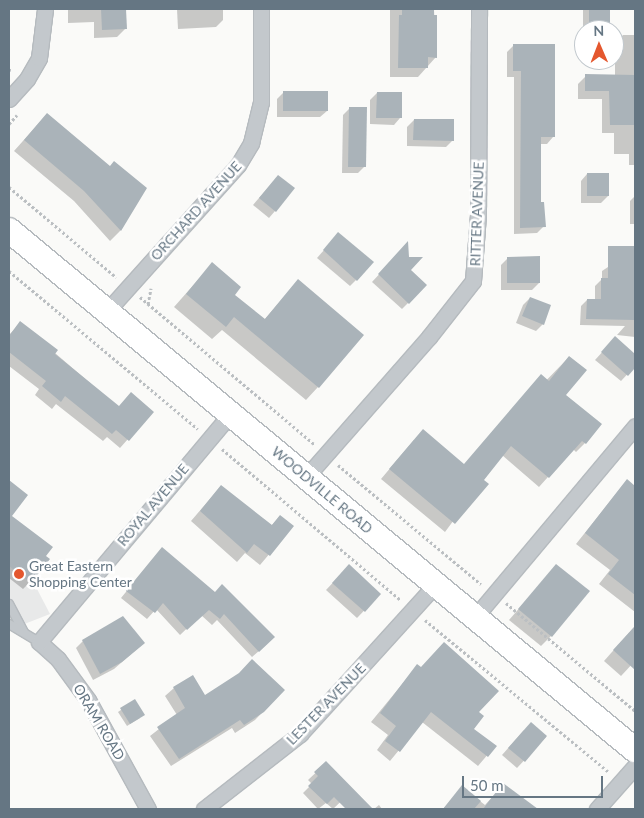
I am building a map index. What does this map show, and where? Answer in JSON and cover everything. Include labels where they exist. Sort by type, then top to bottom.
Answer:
[{"type":"main road","name":"WOODVILLE ROAD","points":[[9,230],[635,750]]},
{"type":"street","points":[[9,99],[27,79],[39,58],[45,9]]},
{"type":"street","name":"ORCHARD AVENUE","points":[[107,311],[233,170],[251,143],[261,102],[261,9]]},
{"type":"street","name":"RITTER AVENUE","points":[[306,477],[429,337],[473,281],[478,214],[479,9]]},
{"type":"street","name":"ROYAL AVENUE","points":[[39,642],[230,414]]},
{"type":"street","points":[[475,617],[635,426]]},
{"type":"street","name":"LESTER AVENUE","points":[[204,809],[300,734],[436,584]]},
{"type":"street","name":"ORAM ROAD","points":[[39,642],[58,659],[82,692],[148,809]]},
{"type":"street","points":[[597,809],[635,766]]},
{"type":"lane","points":[[9,604],[24,632]]},
{"type":"lane","points":[[9,624],[39,642]]},
{"type":"path","points":[[9,270],[413,610],[621,782]]},
{"type":"shaded area","name":"Great Eastern Shopping Center","points":[[9,535],[50,614],[9,630]]},
{"type":"building","points":[[101,9],[126,9],[127,29],[102,30]]},
{"type":"building","points":[[402,9],[434,9],[434,15],[437,15],[437,58],[428,57],[428,68],[398,68],[399,15],[402,15]]},
{"type":"building","points":[[589,9],[610,9],[610,20],[589,20]]},
{"type":"building","points":[[513,44],[555,44],[555,137],[541,137],[541,202],[544,202],[546,227],[520,228],[521,71],[513,71]]},
{"type":"building","points":[[585,74],[635,75],[635,125],[610,125],[609,91],[585,91]]},
{"type":"building","points":[[283,91],[328,91],[328,111],[283,111]]},
{"type":"building","points":[[377,92],[402,92],[402,118],[376,118]]},
{"type":"building","points":[[349,107],[367,107],[366,167],[348,167]]},
{"type":"building","points":[[47,113],[110,166],[114,161],[147,188],[121,231],[84,191],[24,140]]},
{"type":"building","points":[[414,119],[454,119],[454,141],[413,140]]},
{"type":"building","points":[[587,173],[609,173],[609,196],[587,196]]},
{"type":"building","points":[[278,175],[295,188],[276,212],[259,198]]},
{"type":"building","points":[[338,232],[374,262],[357,281],[323,250]]},
{"type":"building","points":[[408,241],[409,257],[423,257],[411,270],[427,285],[409,304],[378,274]]},
{"type":"building","points":[[608,246],[635,246],[635,320],[586,319],[587,299],[601,299],[601,278],[608,278]]},
{"type":"building","points":[[540,256],[540,283],[507,283],[507,257]]},
{"type":"building","points":[[212,262],[241,287],[235,295],[265,319],[298,279],[364,335],[319,388],[234,317],[226,327],[186,294]]},
{"type":"building","points":[[530,297],[551,305],[544,325],[522,316]]},
{"type":"building","points":[[20,321],[58,350],[55,354],[119,406],[131,392],[154,412],[129,441],[116,430],[112,434],[65,396],[61,402],[42,386],[46,381],[9,352],[9,336]]},
{"type":"building","points":[[615,336],[635,354],[635,368],[628,376],[601,352]]},
{"type":"building","points":[[569,356],[587,370],[566,395],[602,424],[586,444],[582,441],[549,478],[511,446],[484,480],[489,484],[455,524],[389,469],[423,429],[464,464],[541,374],[549,381]]},
{"type":"building","points":[[627,479],[635,486],[635,595],[608,574],[619,560],[585,533]]},
{"type":"building","points":[[9,480],[28,495],[12,516],[53,547],[46,556],[50,559],[31,583],[9,566]]},
{"type":"building","points":[[221,485],[272,525],[280,515],[294,526],[270,556],[254,544],[247,553],[200,511]]},
{"type":"building","points":[[162,547],[215,592],[222,584],[275,637],[259,652],[224,614],[220,619],[209,610],[187,630],[163,603],[155,613],[126,591]]},
{"type":"building","points":[[349,564],[381,594],[365,612],[332,583]]},
{"type":"building","points":[[556,564],[590,591],[552,637],[518,609]]},
{"type":"building","points":[[123,616],[145,643],[122,662],[100,674],[82,640]]},
{"type":"building","points":[[635,626],[635,670],[613,650]]},
{"type":"building","points":[[444,642],[499,691],[479,712],[484,716],[474,729],[497,746],[488,757],[431,712],[400,752],[385,741],[396,726],[380,713],[417,664],[421,667]]},
{"type":"building","points":[[252,659],[285,690],[264,712],[244,725],[240,720],[179,759],[157,727],[185,708],[173,687],[193,675],[205,695],[239,673]]},
{"type":"building","points":[[135,699],[145,715],[130,724],[120,708]]},
{"type":"building","points":[[531,722],[547,736],[525,762],[508,748]]},
{"type":"building","points":[[326,761],[373,809],[346,809],[334,797],[327,804],[308,786],[318,776],[314,772]]},
{"type":"building","points":[[503,783],[538,809],[483,809]]},
{"type":"building","points":[[462,785],[481,801],[474,809],[443,809]]},
{"type":"place","name":"Great Eastern Shopping Center","points":[[19,574]]}]
